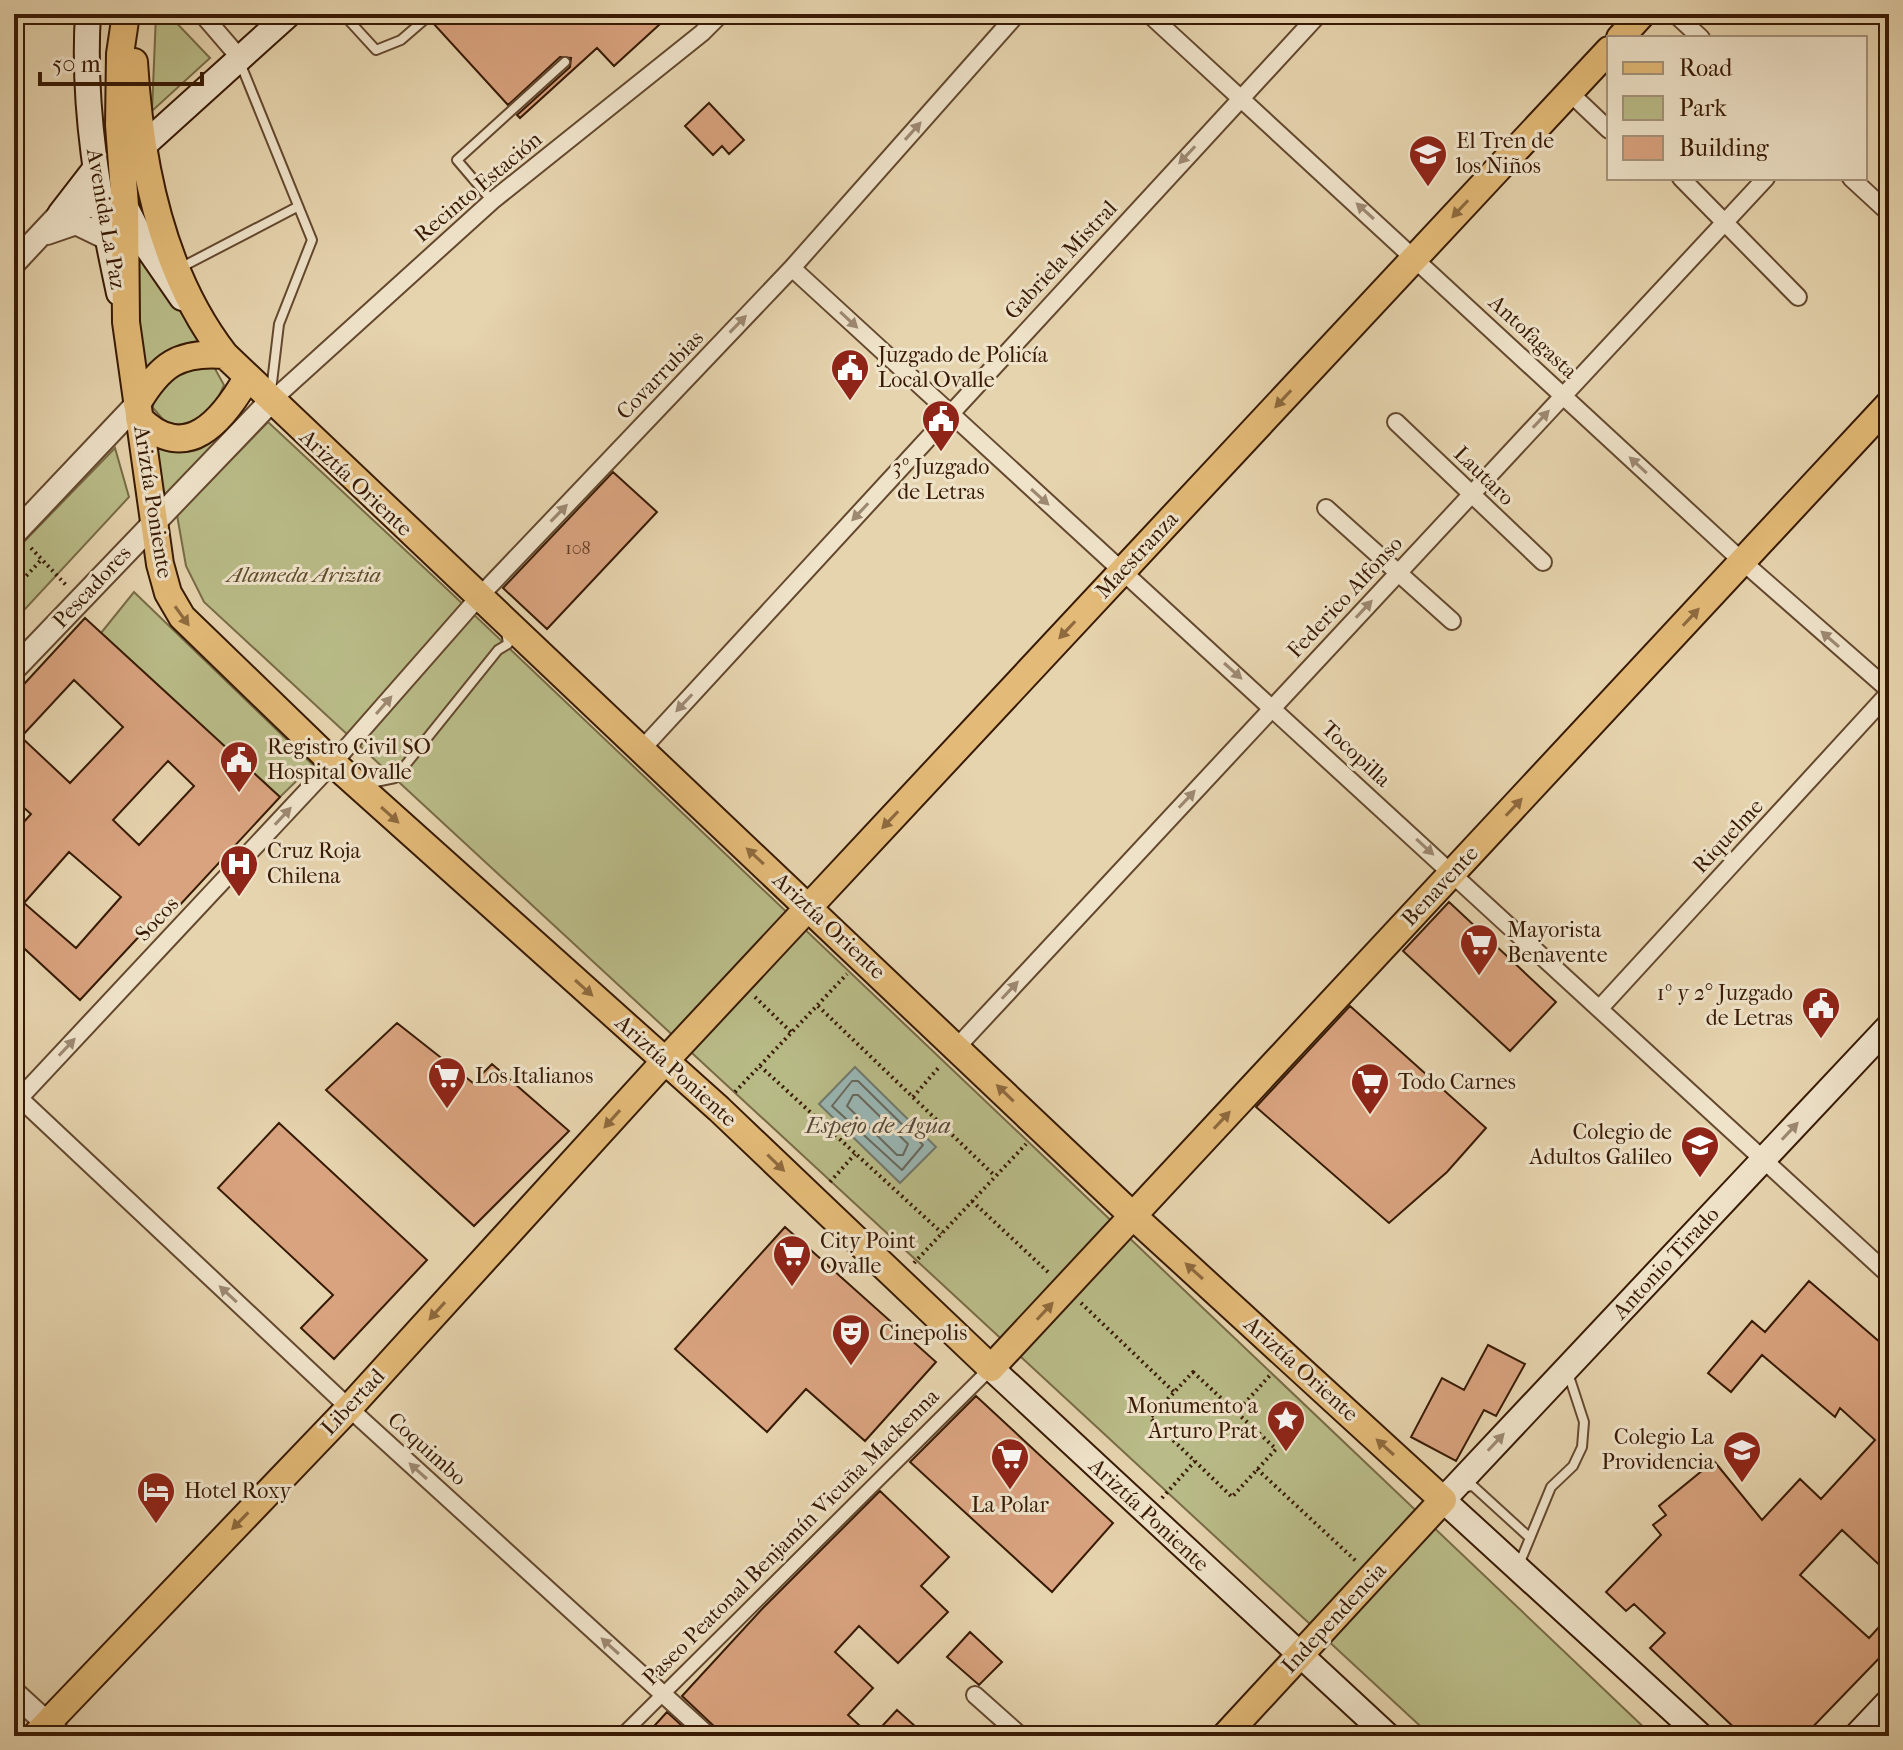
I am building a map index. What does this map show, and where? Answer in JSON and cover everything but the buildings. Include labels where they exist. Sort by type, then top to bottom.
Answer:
[{"type":"main road","name":"Avenida La Paz","points":[[88,14],[87,70],[94,170],[195,316]]},
{"type":"main road","name":"Ariztía Poniente","points":[[126,14],[119,85],[116,198],[126,322],[164,579],[182,617],[358,786],[719,1109],[991,1368],[1388,1736]]},
{"type":"main road","name":"Ariztía Oriente","points":[[133,14],[143,146],[156,206],[195,316],[225,355],[270,402],[809,907],[1133,1216],[1287,1357],[1447,1494],[1517,1567],[1701,1736]]},
{"type":"main road","points":[[116,198],[132,160],[143,146],[289,14]]},
{"type":"main road","points":[[1622,36],[1642,14]]},
{"type":"main road","name":"Maestranza","points":[[665,1061],[1607,52]]},
{"type":"main road","name":"Avenida La Paz","points":[[91,115],[116,198],[107,238],[126,322]]},
{"type":"main road","points":[[60,214],[94,170]]},
{"type":"main road","points":[[225,355],[199,353],[177,360],[147,388],[138,411],[168,437],[194,436],[205,431],[229,409],[247,378]]},
{"type":"main road","name":"Benavente","points":[[991,1368],[1889,404]]},
{"type":"main road","name":"Antonio Tirado","points":[[1447,1494],[1889,1026]]},
{"type":"main road","name":"Libertad","points":[[47,1732],[349,1408],[665,1061]]},
{"type":"main road","name":"Independencia","points":[[1225,1736],[1447,1494]]},
{"type":"main road","points":[[1856,1736],[1889,1701]]},
{"type":"street","points":[[202,14],[239,57]]},
{"type":"street","name":"Recinto Estación","points":[[270,402],[492,201],[702,33],[721,14]]},
{"type":"street","name":"Covarrubias","points":[[333,763],[478,598],[792,268],[1017,14]]},
{"type":"street","name":"Antofagasta","points":[[1149,14],[1743,562],[1889,692]]},
{"type":"street","name":"Gabriela Mistral","points":[[641,750],[1319,14]]},
{"type":"street","points":[[1675,14],[1699,36]]},
{"type":"street","points":[[1569,92],[1607,128]]},
{"type":"street","points":[[1683,180],[1798,297]]},
{"type":"street","name":"Federico Alfonso","points":[[957,1047],[1764,180]]},
{"type":"street","points":[[1853,180],[1889,213]]},
{"type":"street","points":[[14,263],[60,214],[116,198]]},
{"type":"street","points":[[39,237],[57,227],[76,223],[107,238]]},
{"type":"street","name":"Tocopilla","points":[[792,268],[1889,1275]]},
{"type":"street","name":"Pescadores","points":[[14,669],[270,402]]},
{"type":"street","points":[[14,534],[138,411]]},
{"type":"street","name":"Lautaro","points":[[1396,422],[1543,562]]},
{"type":"street","points":[[1326,508],[1452,621]]},
{"type":"street","name":"Riquelme","points":[[1600,1008],[1889,692]]},
{"type":"street","name":"Socos","points":[[16,1098],[333,763]]},
{"type":"street","name":"Coquimbo","points":[[16,1098],[349,1408],[709,1736]]},
{"type":"street","name":"Paseo Peatonal Benjamín Vicuña Mackenna","points":[[621,1736],[991,1368]]},
{"type":"street","points":[[14,1693],[47,1732]]},
{"type":"street","points":[[975,1695],[1021,1736]]},
{"type":"lane","points":[[343,14],[376,50],[401,40],[431,14]]},
{"type":"lane","points":[[239,57],[244,80],[312,240],[279,324],[270,402]]},
{"type":"lane","points":[[492,201],[457,160],[565,62]]},
{"type":"lane","points":[[177,269],[297,207]]},
{"type":"lane","points":[[358,786],[395,778],[498,650],[508,644],[505,623]]},
{"type":"lane","points":[[1517,1567],[1551,1487],[1573,1466],[1582,1447],[1584,1422],[1581,1403],[1566,1368]]},
{"type":"lane","points":[[1447,1494],[1473,1486],[1530,1538]]},
{"type":"path","points":[[14,589],[42,559],[80,600]]},
{"type":"path","points":[[719,1109],[862,957]]},
{"type":"path","points":[[739,982],[792,1033]]},
{"type":"path","points":[[818,1006],[995,1176]]},
{"type":"path","points":[[913,1097],[957,1047]]},
{"type":"path","points":[[760,1066],[942,1233]]},
{"type":"path","points":[[899,1280],[1042,1128]]},
{"type":"path","points":[[814,1200],[855,1154]]},
{"type":"path","points":[[972,1201],[1174,1392]]},
{"type":"path","points":[[1236,1413],[1287,1357]]},
{"type":"path","points":[[1193,1372],[1276,1449],[1232,1497],[1150,1418],[1174,1392],[1193,1372]]},
{"type":"path","points":[[1148,1514],[1195,1461]]},
{"type":"path","points":[[1257,1469],[1372,1576]]},
{"type":"green space","points":[[156,14],[168,14],[210,58],[152,111]]},
{"type":"green space","points":[[132,243],[204,345],[142,381]]},
{"type":"green space","points":[[188,359],[214,367],[224,385],[215,402],[195,420],[167,424],[153,408],[154,390]]},
{"type":"green space","points":[[240,412],[247,417],[166,504],[155,446],[183,452],[204,447]]},
{"type":"green space","name":"Alameda Ariztia","points":[[268,422],[1653,1736],[1431,1736],[204,602],[186,566],[177,515]]},
{"type":"green space","points":[[115,448],[129,497],[14,621],[14,552]]},
{"type":"green space","points":[[134,592],[313,765],[280,797],[101,633]]},
{"type":"water","name":"Espejo de Agua","points":[[855,1067],[936,1147],[900,1183],[819,1104]]},
{"type":"place","name":"El Tren de los Niños","points":[[1428,188]]},
{"type":"place","name":"Juzgado de Policía Local Ovalle","points":[[850,402]]},
{"type":"place","name":"3º Juzgado de Letras","points":[[941,453]]},
{"type":"place","name":"Registro Civil SO Hospital Ovalle","points":[[239,794]]},
{"type":"place","name":"Cruz Roja Chilena","points":[[239,898]]},
{"type":"place","name":"Mayorista Benavente","points":[[1479,977]]},
{"type":"place","name":"1º y 2° Juzgado de Letras","points":[[1821,1040]]},
{"type":"place","name":"Los Italianos","points":[[447,1110]]},
{"type":"place","name":"Todo Carnes","points":[[1370,1116]]},
{"type":"place","name":"Colegio de Adultos Galileo","points":[[1700,1179]]},
{"type":"place","name":"City Point Ovalle","points":[[792,1288]]},
{"type":"place","name":"Cinepolis","points":[[851,1367]]},
{"type":"place","name":"Monumento a Arturo Prat","points":[[1286,1453]]},
{"type":"place","name":"Colegio La Providencia","points":[[1742,1484]]},
{"type":"place","name":"La Polar","points":[[1010,1491]]},
{"type":"place","name":"Hotel Roxy","points":[[156,1525]]}]
